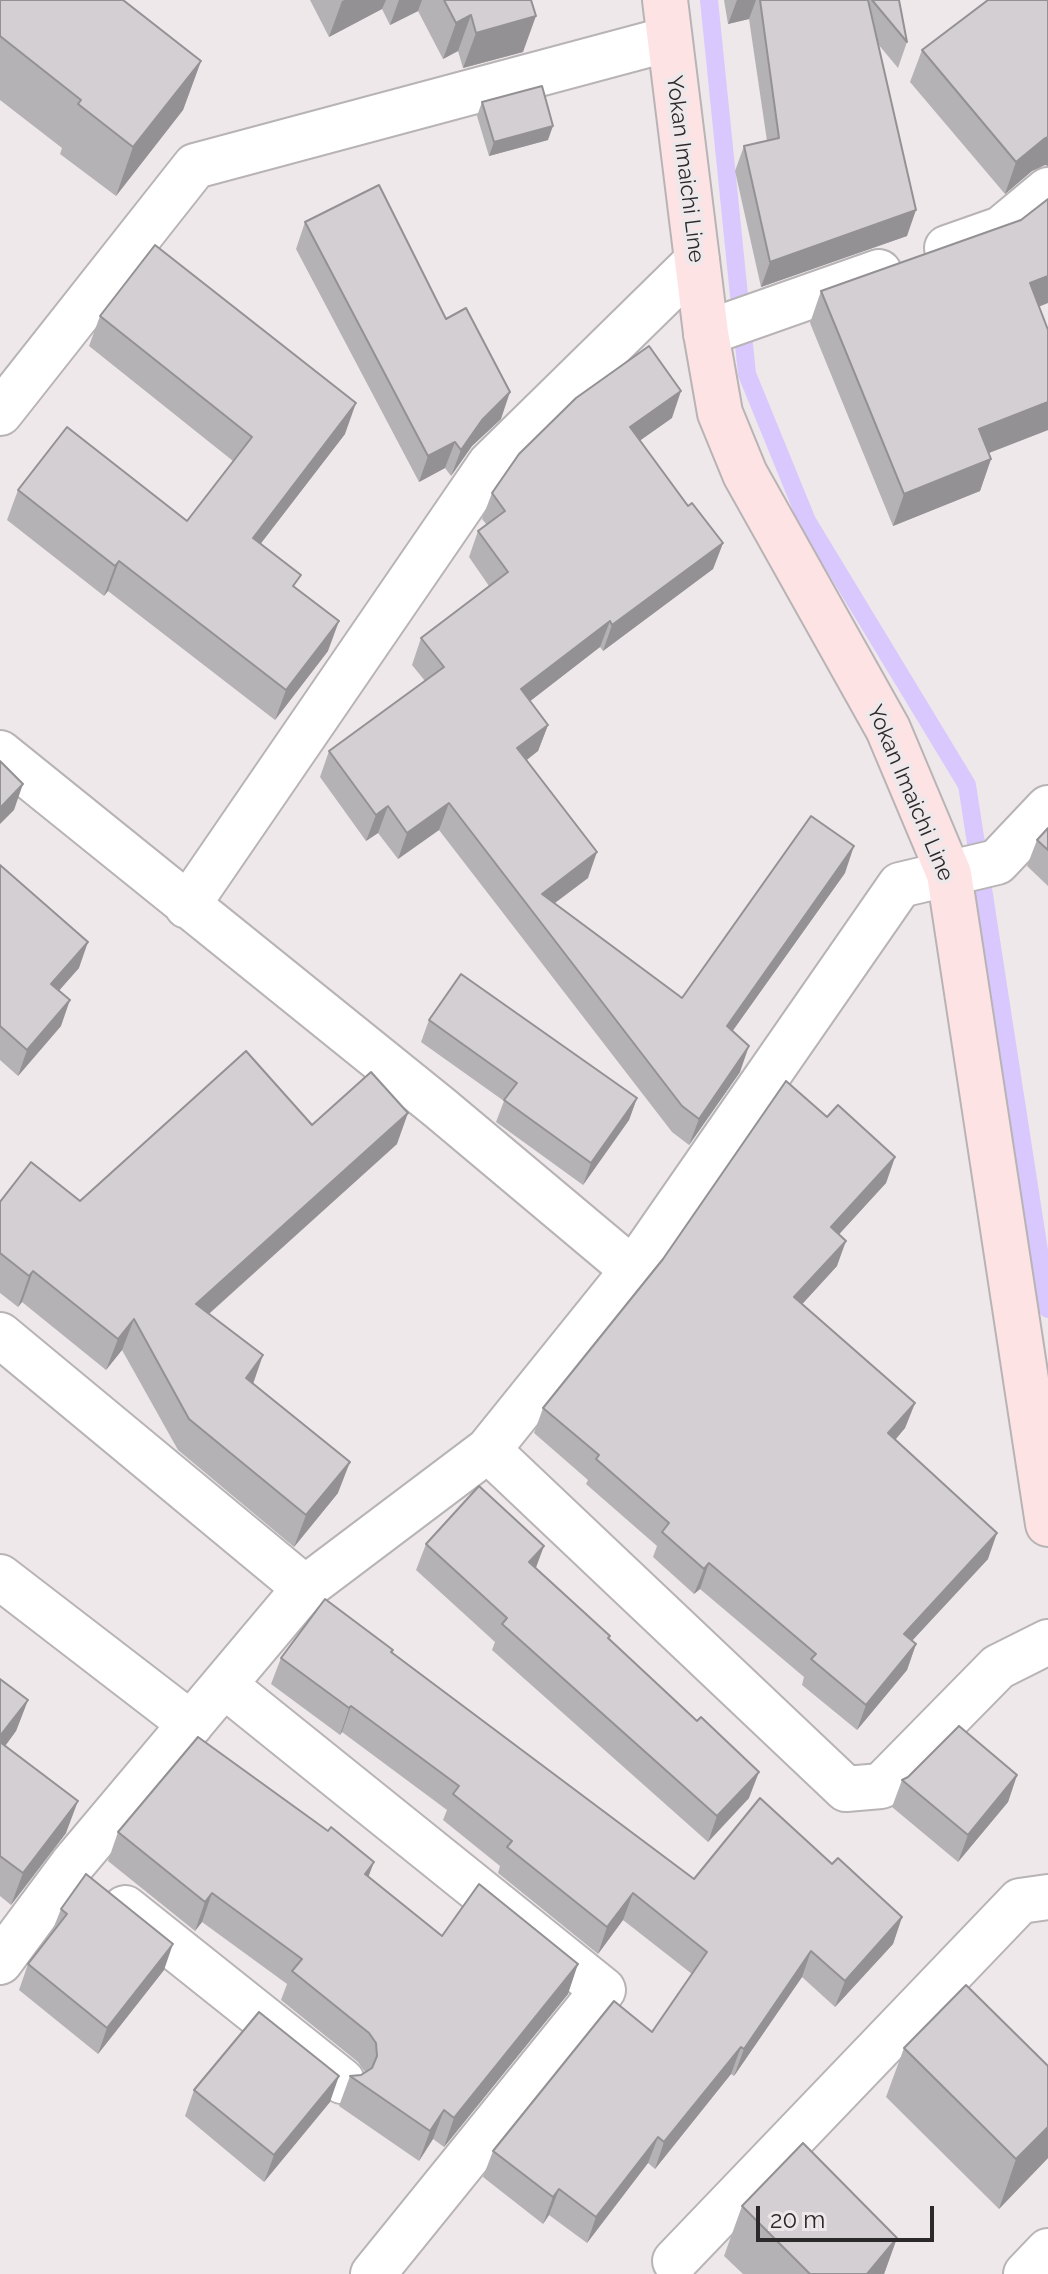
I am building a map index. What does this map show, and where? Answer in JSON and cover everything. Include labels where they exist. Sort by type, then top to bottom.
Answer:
[{"type":"main road","name":"Yokan Imaichi Line","points":[[667,20],[706,333],[720,413],[745,474],[888,729],[949,874],[1048,1524]]},
{"type":"street","points":[[0,413],[195,166],[667,20]]},
{"type":"street","points":[[706,333],[1001,229],[1048,190]]},
{"type":"street","points":[[187,906],[490,464],[697,261]]},
{"type":"street","points":[[0,753],[440,1108],[633,1270]]},
{"type":"street","points":[[0,1962],[72,1865],[305,1588],[488,1450],[633,1270],[900,885],[997,862],[1048,808]]},
{"type":"street","points":[[0,1335],[305,1588]]},
{"type":"street","points":[[488,1450],[846,1789],[881,1786],[998,1667],[1048,1642]]},
{"type":"street","points":[[0,1577],[191,1724]]},
{"type":"street","points":[[224,1685],[603,1990],[373,2274]]},
{"type":"street","points":[[72,1865],[342,2081]]},
{"type":"street","points":[[675,2261],[1020,1901],[1048,1897]]},
{"type":"street","points":[[1026,2274],[1048,2251]]},
{"type":"building","points":[[0,0],[123,0],[201,61],[133,147],[78,104],[81,100],[0,36]]},
{"type":"building","points":[[444,0],[531,0],[536,16],[476,33],[471,15],[456,23]]},
{"type":"building","points":[[760,0],[868,0],[916,210],[770,262],[744,146],[779,138]]},
{"type":"building","points":[[872,0],[899,0],[907,42]]},
{"type":"building","points":[[988,0],[1048,0],[1048,137],[1016,162],[922,50]]},
{"type":"building","points":[[542,86],[553,126],[494,142],[482,102]]},
{"type":"building","points":[[379,185],[446,319],[466,308],[510,392],[482,420],[461,450],[455,442],[428,456],[305,222]]},
{"type":"building","points":[[1048,199],[1048,276],[1030,283],[1048,330],[1048,402],[979,429],[991,459],[904,494],[821,291],[1021,220]]},
{"type":"building","points":[[155,245],[356,403],[253,538],[301,575],[293,586],[339,621],[286,690],[119,561],[115,566],[18,490],[67,427],[187,521],[252,437],[100,316]]},
{"type":"building","points":[[649,346],[681,391],[630,427],[688,506],[692,503],[723,543],[612,625],[610,621],[521,689],[548,725],[517,748],[597,852],[542,894],[682,998],[811,816],[854,846],[727,1026],[749,1046],[699,1119],[682,1106],[449,803],[407,833],[388,806],[376,815],[329,751],[444,667],[421,638],[508,572],[478,531],[505,511],[492,493],[519,454],[576,398]]},
{"type":"building","points":[[0,761],[23,784],[0,808]]},
{"type":"building","points":[[1048,828],[1048,850],[1037,840]]},
{"type":"building","points":[[0,865],[88,942],[51,984],[70,1000],[27,1050],[0,1026]]},
{"type":"building","points":[[461,974],[637,1098],[591,1163],[504,1100],[517,1083],[429,1020]]},
{"type":"building","points":[[246,1051],[312,1125],[371,1072],[408,1113],[196,1304],[263,1355],[246,1378],[350,1462],[306,1515],[189,1419],[134,1319],[118,1339],[33,1271],[29,1276],[0,1253],[0,1202],[31,1162],[80,1201]]},
{"type":"building","points":[[786,1081],[827,1117],[838,1105],[895,1157],[831,1227],[846,1241],[794,1297],[915,1403],[888,1433],[997,1533],[904,1634],[916,1644],[866,1705],[811,1659],[816,1654],[709,1563],[704,1569],[662,1532],[669,1523],[596,1459],[599,1455],[543,1408],[663,1259]]},
{"type":"building","points":[[479,1486],[544,1546],[529,1562],[697,1721],[701,1717],[759,1772],[717,1816],[502,1624],[507,1618],[426,1544]]},
{"type":"building","points":[[325,1599],[694,1879],[760,1798],[832,1864],[838,1858],[902,1917],[845,1981],[811,1951],[744,2049],[741,2047],[664,2142],[658,2137],[596,2217],[559,2189],[553,2197],[493,2151],[614,2001],[652,2032],[707,1952],[633,1893],[607,1927],[507,1847],[512,1841],[453,1794],[459,1786],[281,1658]]},
{"type":"building","points":[[0,1679],[28,1700],[0,1736]]},
{"type":"building","points":[[959,1726],[1017,1775],[968,1835],[902,1780]]},
{"type":"building","points":[[198,1737],[328,1831],[331,1827],[374,1862],[365,1874],[442,1936],[479,1884],[578,1964],[454,2118],[444,2110],[430,2131],[350,2076],[361,2075],[372,2068],[377,2056],[376,2043],[369,2033],[292,1971],[302,1959],[212,1893],[205,1902],[118,1832]]},
{"type":"building","points":[[0,1742],[78,1801],[23,1873],[0,1856]]},
{"type":"building","points":[[86,1874],[173,1944],[107,2028],[28,1964],[67,1914],[61,1909]]},
{"type":"building","points":[[966,1985],[1048,2066],[1048,2127],[1016,2159],[904,2048]]},
{"type":"building","points":[[259,2012],[339,2076],[274,2155],[194,2090]]},
{"type":"building","points":[[803,2143],[897,2238],[867,2274],[810,2274],[742,2206]]},
{"type":"waterway","points":[[709,0],[747,374],[807,521],[967,785],[1048,1309]]}]
